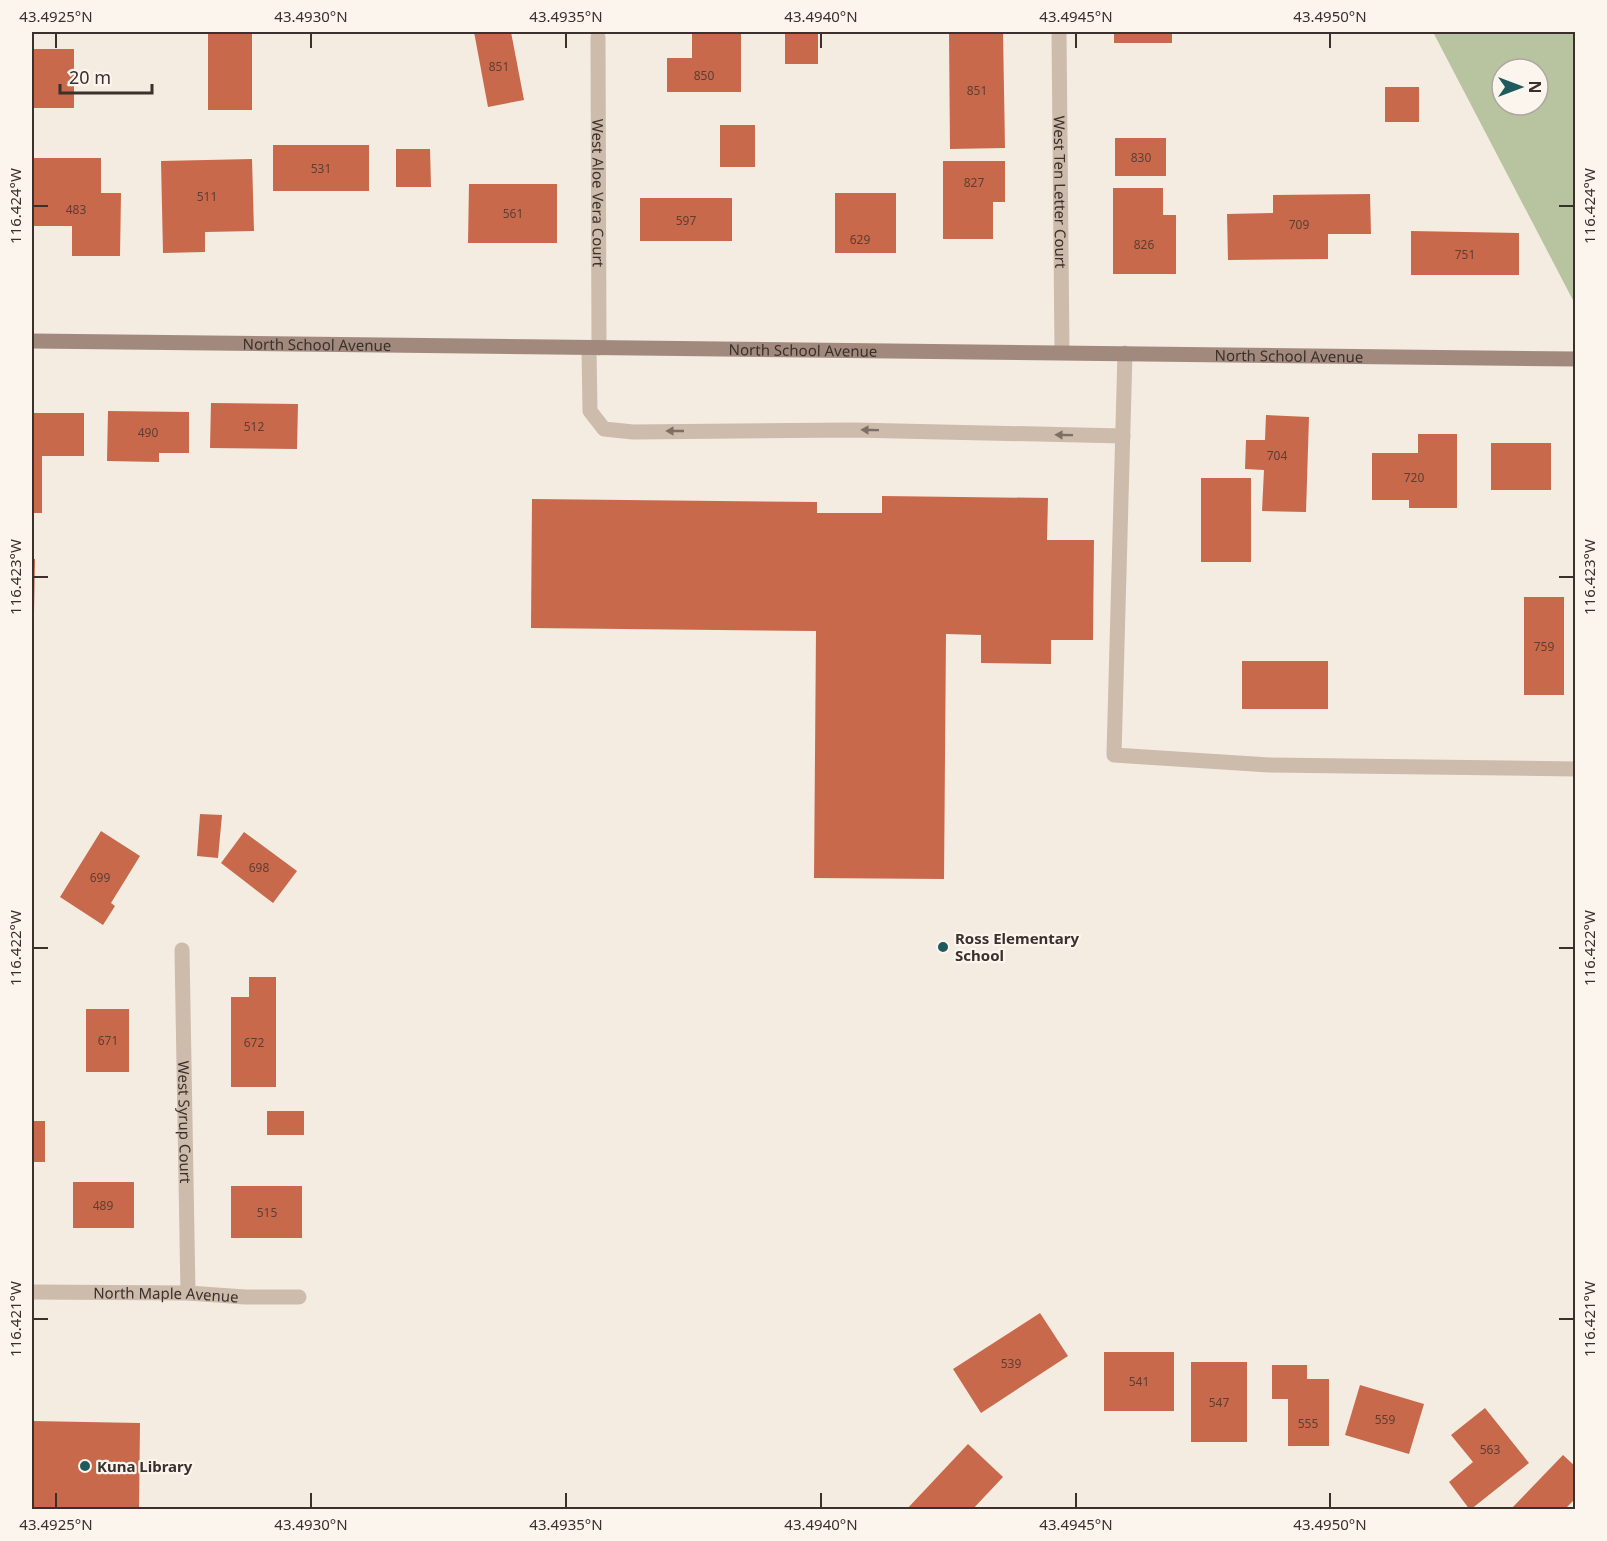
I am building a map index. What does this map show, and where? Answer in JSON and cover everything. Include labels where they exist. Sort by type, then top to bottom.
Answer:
[{"type":"street","name":"West Ten Letter Court","points":[[1059,32],[1062,352]]},
{"type":"street","name":"West Aloe Vera Court","points":[[598,37],[594,348],[590,411],[604,429],[633,432],[854,430],[1123,436]]},
{"type":"street","name":"North School Avenue","points":[[32,340],[1575,359]]},
{"type":"street","points":[[1125,353],[1114,755],[1269,765],[1575,769]]},
{"type":"street","name":"West Syrup Court","points":[[182,951],[188,1293]]},
{"type":"street","name":"North Maple Avenue","points":[[32,1292],[188,1293],[245,1297],[299,1297]]},
{"type":"green space","points":[[1433,32],[1575,32],[1575,304]]},
{"type":"building","points":[[474,32],[511,32],[524,100],[488,107]]},
{"type":"building","points":[[692,32],[741,32],[741,92],[667,92],[667,58],[692,58]]},
{"type":"building","points":[[785,32],[818,32],[818,64],[785,64]]},
{"type":"building","points":[[949,32],[1003,32],[1005,148],[950,149]]},
{"type":"building","points":[[1114,32],[1172,32],[1172,43],[1114,43]]},
{"type":"building","points":[[208,34],[252,34],[252,110],[208,110]]},
{"type":"building","points":[[32,49],[74,49],[74,108],[32,108]]},
{"type":"building","points":[[1385,87],[1419,87],[1419,122],[1385,122]]},
{"type":"building","points":[[720,125],[755,125],[755,167],[720,167]]},
{"type":"building","points":[[1115,138],[1166,138],[1166,176],[1115,176]]},
{"type":"building","points":[[273,145],[369,145],[369,191],[273,191]]},
{"type":"building","points":[[396,149],[430,149],[431,187],[396,187]]},
{"type":"building","points":[[32,158],[101,158],[101,193],[121,193],[120,256],[72,256],[72,226],[32,226]]},
{"type":"building","points":[[252,159],[254,231],[205,232],[205,252],[163,253],[161,161]]},
{"type":"building","points":[[943,161],[1005,161],[1005,202],[993,202],[993,239],[943,239]]},
{"type":"building","points":[[469,184],[557,184],[557,243],[468,243]]},
{"type":"building","points":[[1113,188],[1163,188],[1163,215],[1176,215],[1176,274],[1113,274]]},
{"type":"building","points":[[835,193],[896,193],[896,253],[835,253]]},
{"type":"building","points":[[1370,194],[1371,234],[1328,234],[1328,259],[1228,260],[1227,214],[1273,213],[1273,195]]},
{"type":"building","points":[[640,198],[732,198],[732,241],[640,241]]},
{"type":"building","points":[[1411,231],[1519,233],[1519,275],[1411,275]]},
{"type":"building","points":[[211,403],[298,404],[297,449],[210,448]]},
{"type":"building","points":[[108,411],[189,412],[189,453],[159,453],[159,462],[107,461]]},
{"type":"building","points":[[32,413],[84,413],[84,456],[42,456],[42,513],[32,513]]},
{"type":"building","points":[[1266,415],[1309,417],[1306,512],[1262,511],[1264,470],[1245,469],[1246,440],[1265,440]]},
{"type":"building","points":[[1418,434],[1457,434],[1457,508],[1409,508],[1409,500],[1372,500],[1372,453],[1418,453]]},
{"type":"building","points":[[1491,443],[1551,443],[1551,490],[1491,490]]},
{"type":"building","points":[[1201,478],[1251,478],[1251,562],[1201,562]]},
{"type":"building","points":[[882,496],[1048,498],[1047,540],[1094,540],[1093,640],[1051,640],[1051,664],[981,663],[981,635],[946,634],[944,879],[814,878],[816,631],[531,628],[532,499],[817,502],[817,513],[882,513]]},
{"type":"building","points":[[32,559],[35,559],[34,613],[32,613]]},
{"type":"building","points":[[1524,597],[1564,597],[1564,695],[1524,695]]},
{"type":"building","points":[[1242,661],[1328,661],[1328,709],[1242,709]]},
{"type":"building","points":[[200,814],[222,815],[218,858],[197,856]]},
{"type":"building","points":[[101,831],[140,856],[111,903],[115,906],[103,925],[60,897]]},
{"type":"building","points":[[244,832],[297,871],[273,903],[221,863]]},
{"type":"building","points":[[249,977],[276,977],[276,1087],[231,1087],[231,997],[249,997]]},
{"type":"building","points":[[86,1009],[129,1009],[129,1072],[86,1072]]},
{"type":"building","points":[[267,1111],[304,1111],[304,1135],[267,1135]]},
{"type":"building","points":[[32,1121],[45,1121],[45,1162],[32,1162]]},
{"type":"building","points":[[73,1182],[134,1182],[134,1228],[73,1228]]},
{"type":"building","points":[[231,1186],[302,1186],[302,1238],[231,1238]]},
{"type":"building","points":[[1040,1313],[1068,1356],[981,1413],[953,1369]]},
{"type":"building","points":[[1104,1352],[1174,1352],[1174,1411],[1104,1411]]},
{"type":"building","points":[[1191,1362],[1247,1362],[1247,1442],[1191,1442]]},
{"type":"building","points":[[1272,1365],[1307,1365],[1307,1379],[1329,1379],[1329,1446],[1288,1446],[1288,1399],[1272,1399]]},
{"type":"building","points":[[1360,1385],[1424,1404],[1409,1454],[1345,1435]]},
{"type":"building","points":[[1485,1408],[1529,1463],[1470,1510],[1449,1482],[1473,1462],[1451,1435]]},
{"type":"building","name":"Kuna Library","points":[[32,1421],[140,1423],[139,1510],[32,1510]]},
{"type":"building","points":[[968,1444],[1003,1477],[972,1510],[906,1510]]},
{"type":"building","points":[[1563,1455],[1576,1467],[1576,1498],[1564,1510],[1510,1510]]},
{"type":"place","name":"Ross Elementary School","points":[[943,947]]},
{"type":"place","name":"Kuna Library","points":[[85,1466]]}]
